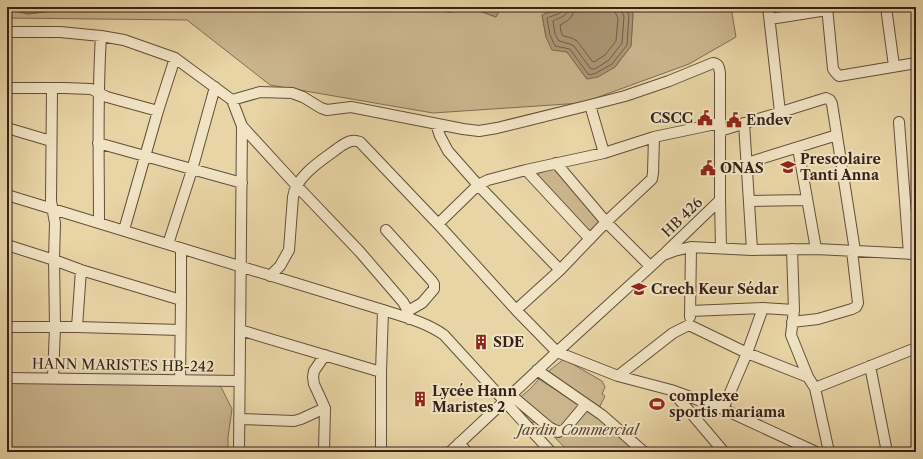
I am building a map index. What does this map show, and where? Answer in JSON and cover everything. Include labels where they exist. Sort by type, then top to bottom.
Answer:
[{"type":"street","points":[[768,7],[780,112]]},
{"type":"street","points":[[886,7],[894,66]]},
{"type":"street","points":[[770,19],[827,9],[833,69],[839,76],[916,63]]},
{"type":"street","points":[[7,32],[60,32],[124,40],[175,58],[232,100],[242,126],[239,452]]},
{"type":"street","points":[[99,223],[98,143],[101,36]]},
{"type":"street","points":[[124,230],[158,111],[175,58]]},
{"type":"street","points":[[232,100],[260,92],[292,93],[304,96],[321,108],[327,110],[351,108],[479,131],[590,106],[625,96],[713,63],[717,64],[720,73],[721,248]]},
{"type":"street","points":[[168,244],[192,170],[215,87]]},
{"type":"street","points":[[7,88],[91,89],[107,97],[158,111]]},
{"type":"street","points":[[52,88],[51,201],[55,223],[53,378]]},
{"type":"street","points":[[438,224],[478,185],[488,180],[604,153],[654,137],[744,123],[826,98],[830,100],[832,104],[837,136],[854,251],[858,303],[856,307],[852,309],[818,319],[792,322]]},
{"type":"street","points":[[590,106],[604,153]]},
{"type":"street","points":[[663,255],[674,250],[691,247],[752,250],[816,249],[912,254],[899,122]]},
{"type":"street","points":[[744,123],[752,250]]},
{"type":"street","points":[[436,124],[440,136],[448,151],[478,185],[560,270]]},
{"type":"street","points":[[242,126],[360,252],[403,302],[408,315]]},
{"type":"street","points":[[7,128],[51,141]]},
{"type":"street","points":[[747,163],[837,136]]},
{"type":"street","points":[[516,310],[560,270],[606,222],[652,179],[654,137]]},
{"type":"street","points":[[270,276],[280,266],[289,250],[293,198],[296,185],[305,174],[335,150],[354,140],[360,142],[557,352],[618,376],[671,390],[723,409],[816,452]]},
{"type":"street","points":[[98,143],[242,183]]},
{"type":"street","points":[[798,148],[816,249]]},
{"type":"street","points":[[556,163],[606,222],[650,266]]},
{"type":"street","points":[[526,170],[590,239]]},
{"type":"street","points":[[7,194],[270,276],[383,310],[408,315],[427,324],[444,335],[508,398],[551,452]]},
{"type":"street","name":"HB 426","points":[[450,452],[663,255],[720,200]]},
{"type":"street","points":[[749,201],[807,200]]},
{"type":"street","points":[[386,230],[434,284],[434,289],[422,303],[408,315]]},
{"type":"street","points":[[7,245],[81,270],[181,300]]},
{"type":"street","points":[[689,325],[691,247]]},
{"type":"street","points":[[180,380],[181,248]]},
{"type":"street","points":[[792,249],[794,310],[791,330],[792,340],[808,377],[816,388],[829,452]]},
{"type":"street","points":[[77,327],[81,270]]},
{"type":"street","points":[[690,311],[763,308],[794,310]]},
{"type":"street","points":[[723,409],[747,353],[763,308]]},
{"type":"street","points":[[381,452],[383,310]]},
{"type":"street","points":[[689,325],[747,353],[808,377]]},
{"type":"street","points":[[618,376],[673,333],[689,325]]},
{"type":"street","points":[[7,327],[77,327],[180,330]]},
{"type":"street","points":[[240,330],[381,372]]},
{"type":"street","points":[[816,388],[916,348]]},
{"type":"street","points":[[324,452],[325,408],[314,384],[313,377],[314,371],[325,356]]},
{"type":"street","points":[[870,366],[887,452]]},
{"type":"street","points":[[537,370],[602,415],[644,452]]},
{"type":"street","name":"HANN MARISTES HB-242","points":[[7,378],[239,381]]},
{"type":"street","points":[[671,390],[724,452]]},
{"type":"street","points":[[508,398],[548,427],[558,432],[565,429],[586,404]]},
{"type":"street","points":[[239,419],[294,422],[325,408]]},
{"type":"street","points":[[459,443],[467,452]]},
{"type":"green space","points":[[80,7],[155,7],[165,10],[173,7],[431,7],[435,11],[451,12],[471,8],[496,17],[501,7],[563,7],[542,15],[546,37],[567,52],[587,79],[615,67],[631,46],[633,14],[629,7],[731,7],[736,37],[689,64],[582,103],[433,113],[270,85],[187,20],[7,18],[7,9],[28,14]]},
{"type":"green space","points":[[552,169],[558,170],[601,222],[593,230],[588,231],[538,177],[539,173]]},
{"type":"green space","name":"Jardin Commercial","points":[[564,359],[602,381],[605,387],[602,394],[605,396],[598,410],[545,374]]},
{"type":"green space","name":"Jardin Commercial","points":[[539,379],[610,425],[641,452],[569,452],[540,425],[527,422],[512,404],[530,389]]},
{"type":"green space","points":[[7,380],[220,385],[232,409],[228,437],[228,452],[7,452]]},
{"type":"water","points":[[7,7],[80,7],[28,14],[7,9]]},
{"type":"water","points":[[431,7],[501,7],[496,17],[471,8],[451,12],[435,11]]},
{"type":"water","points":[[563,7],[629,7],[633,14],[631,46],[615,67],[598,77],[587,79],[567,52],[552,50],[546,37],[542,15]]},
{"type":"place","name":"CSCC","points":[[705,118]]},
{"type":"place","name":"Endev","points":[[734,120]]},
{"type":"place","name":"Prescolaire Tanti Anna","points":[[788,167]]},
{"type":"place","name":"ONAS","points":[[708,168]]},
{"type":"place","name":"Crech Keur Sédar","points":[[639,289]]},
{"type":"place","name":"SDE","points":[[481,342]]},
{"type":"place","name":"Lycée Hann Maristes 2","points":[[420,399]]},
{"type":"place","name":"complexe sportis mariama","points":[[657,404]]}]
